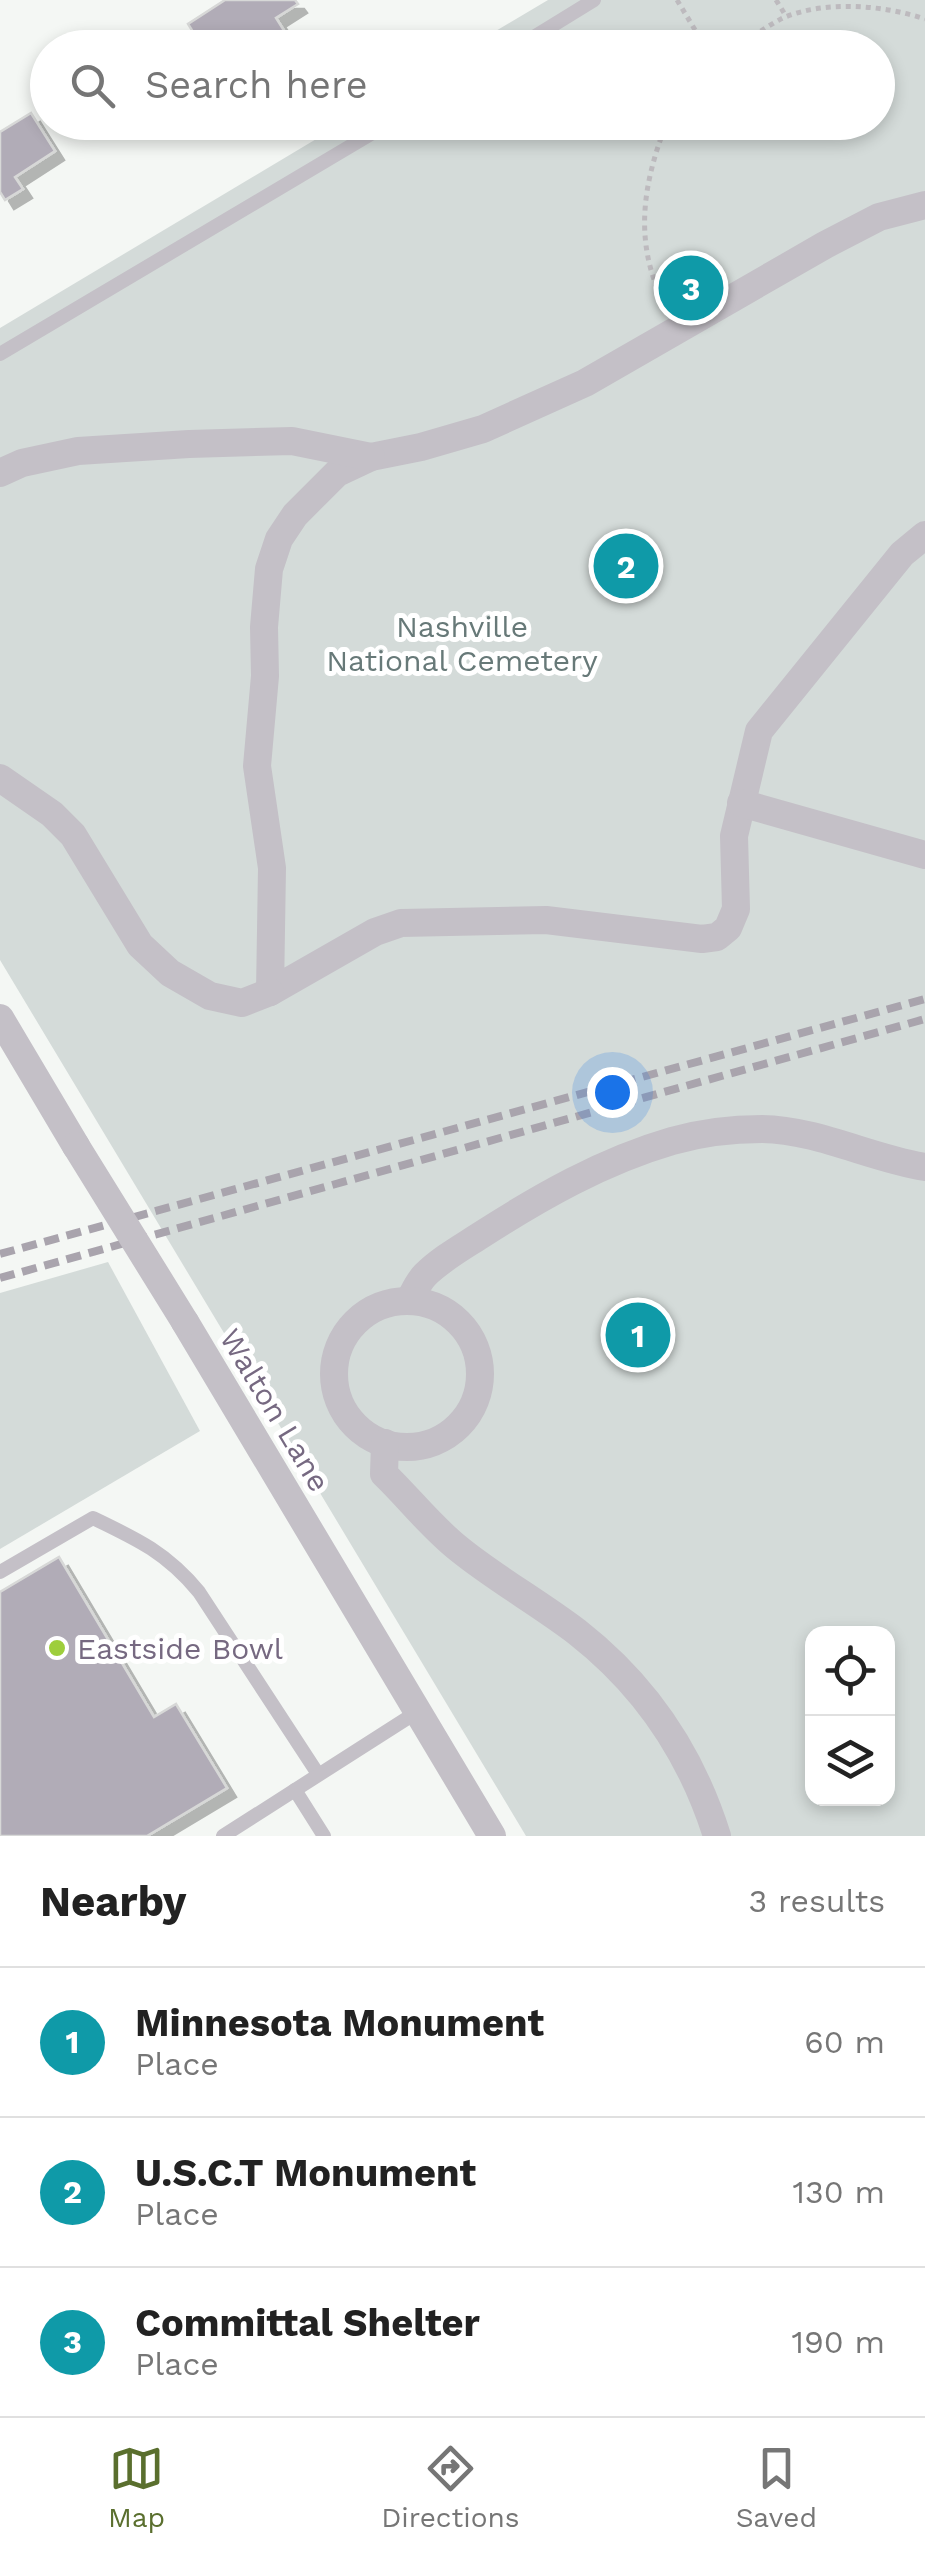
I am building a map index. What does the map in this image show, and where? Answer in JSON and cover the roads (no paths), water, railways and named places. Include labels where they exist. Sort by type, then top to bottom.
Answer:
[{"type":"street","points":[[270,992],[272,868],[257,766],[266,676],[264,626],[269,569],[279,539],[295,515],[337,474],[371,457],[483,429],[585,383],[865,224],[925,205]]},
{"type":"street","points":[[0,472],[78,450],[206,443],[292,440],[371,457]]},
{"type":"street","points":[[0,778],[52,814],[73,835],[140,945],[170,972],[210,996],[242,1004],[375,932],[401,923],[546,920],[702,939],[716,937],[728,928],[736,909],[734,836],[759,731],[902,554],[925,535]]},
{"type":"street","points":[[741,802],[925,855]]},
{"type":"street","name":"Walton Lane","points":[[0,1018],[492,1836]]},
{"type":"street","points":[[409,1301],[422,1279],[442,1260],[514,1214],[608,1166],[672,1141],[762,1129],[799,1133],[925,1166]]},
{"type":"street","points":[[409,1301],[437,1308],[460,1325],[475,1350],[479,1379],[472,1407],[454,1430],[414,1446],[385,1443],[369,1436],[344,1412],[337,1396],[335,1361],[348,1330],[361,1317],[392,1302],[409,1301]]},
{"type":"street","points":[[385,1443],[384,1474],[430,1522],[458,1548],[578,1633],[642,1694],[691,1766],[716,1836]]},
{"type":"lane","points":[[545,30],[594,0]]},
{"type":"lane","points":[[0,354],[361,140]]},
{"type":"lane","points":[[0,1572],[93,1518],[150,1546],[176,1566],[199,1592],[318,1774]]},
{"type":"lane","points":[[227,1835],[417,1712]]},
{"type":"lane","points":[[295,1790],[324,1836]]},
{"type":"railway","points":[[0,1254],[925,999]]},
{"type":"railway","points":[[0,1278],[925,1019]]},
{"type":"place","name":"Committal Shelter","points":[[691,288]]},
{"type":"place","name":"U.S.C.T Monument","points":[[626,566]]},
{"type":"place","name":"Minnesota Monument","points":[[638,1335]]},
{"type":"place","name":"Eastside Bowl","points":[[57,1648]]},
{"type":"park label","name":"Nashville National Cemetery","points":[[462,643]]}]
